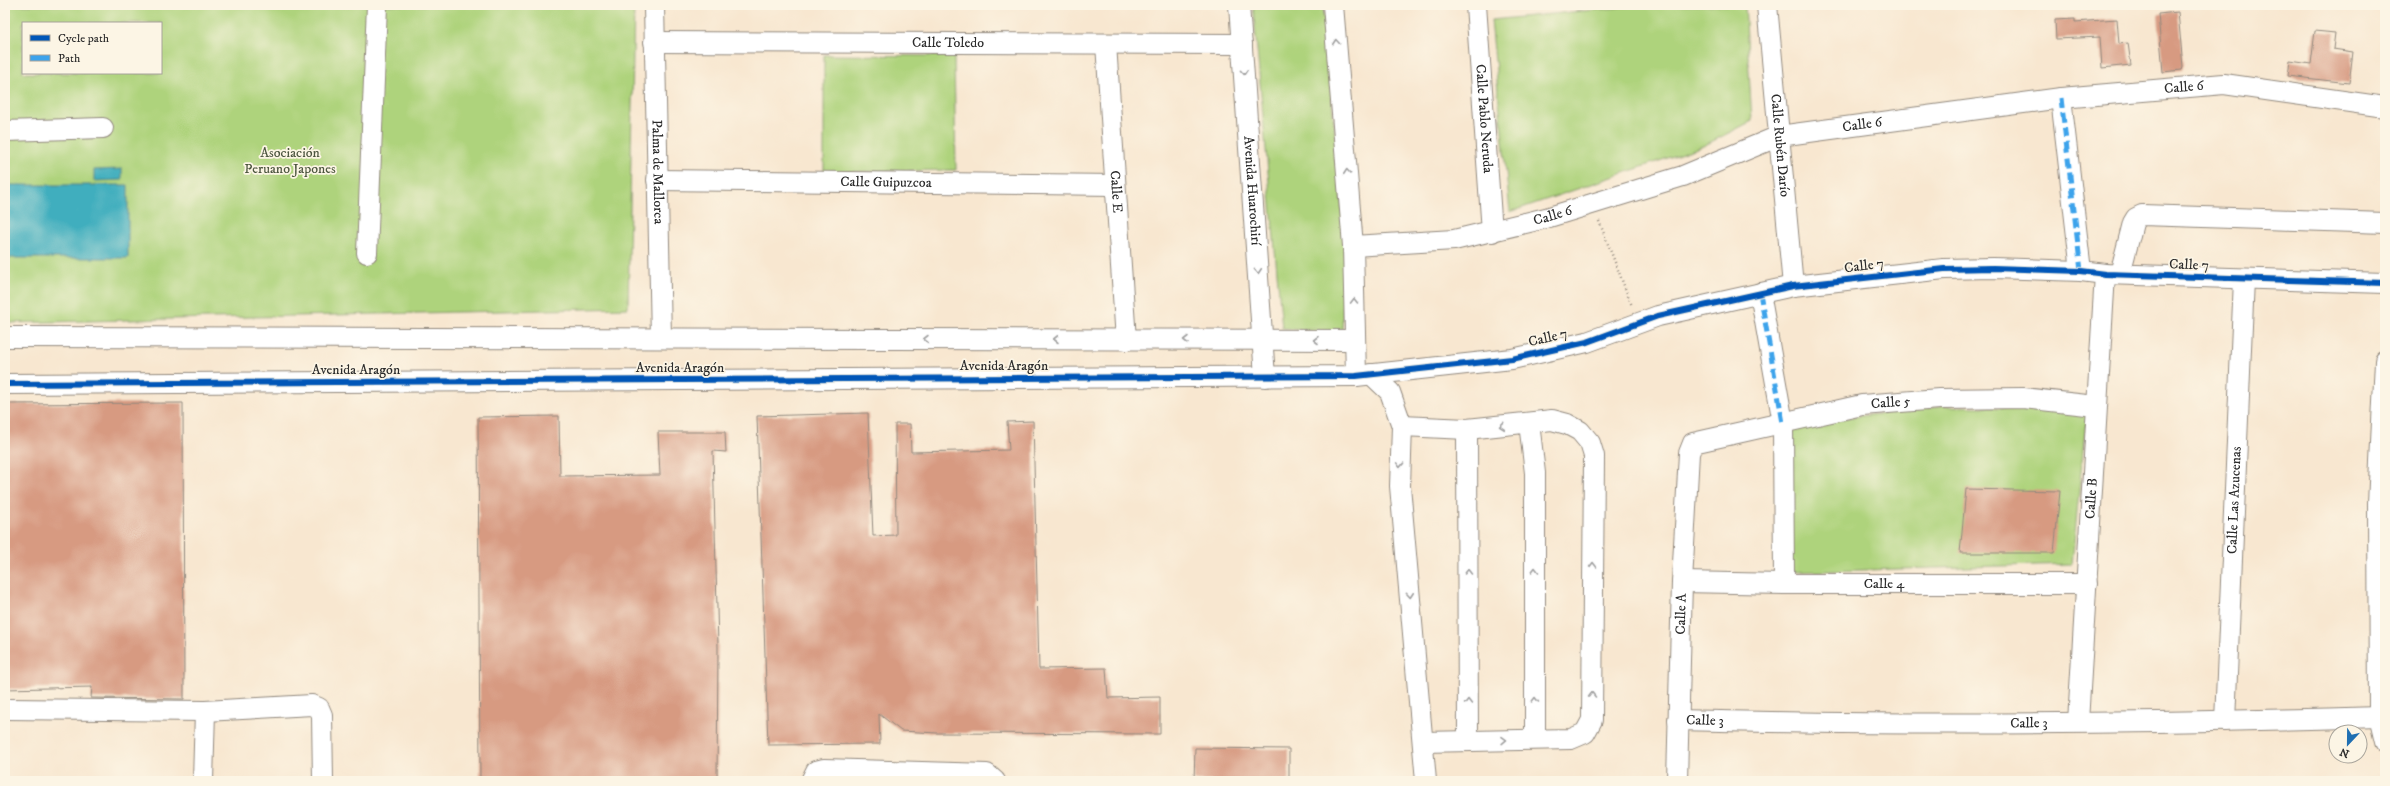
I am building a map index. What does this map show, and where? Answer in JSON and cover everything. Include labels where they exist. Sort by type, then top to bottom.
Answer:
[{"type":"street","points":[[367,253],[377,5]]},
{"type":"street","name":"Palma de Mallorca","points":[[654,5],[661,338]]},
{"type":"street","name":"Avenida Huarochirí","points":[[1239,5],[1266,377]]},
{"type":"street","points":[[1333,5],[1353,246],[1355,340],[1364,375],[1390,392],[1402,426],[1400,486],[1426,781]]},
{"type":"street","name":"Calle Pablo Neruda","points":[[1476,5],[1492,232]]},
{"type":"street","name":"Calle Rubén Darío","points":[[1767,5],[1793,286]]},
{"type":"street","name":"Calle Toledo","points":[[654,42],[1242,44]]},
{"type":"street","name":"Calle E","points":[[1106,44],[1126,340]]},
{"type":"street","name":"Calle 6","points":[[1353,246],[1454,240],[1492,232],[1593,204],[1683,176],[1779,136],[2061,98],[2224,84],[2385,107]]},
{"type":"street","points":[[2061,98],[2081,271]]},
{"type":"street","points":[[5,130],[103,128]]},
{"type":"street","name":"Calle Guipuzcoa","points":[[657,180],[1115,185]]},
{"type":"street","name":"Calle B","points":[[2078,722],[2096,406],[2112,274],[2136,218],[2142,214],[2385,223]]},
{"type":"street","name":"Calle 7","points":[[1364,375],[1512,359],[1587,342],[1658,316],[1793,286],[1944,269],[2081,271],[2112,274],[2385,283]]},
{"type":"street","name":"Calle Las Azucenas","points":[[2225,721],[2244,279]]},
{"type":"street","points":[[1760,293],[1783,423],[1784,584]]},
{"type":"street","name":"Avenida Aragón","points":[[5,337],[1355,340]]},
{"type":"street","points":[[2385,360],[2379,717],[2385,742]]},
{"type":"street","name":"Avenida Aragón","points":[[5,384],[1266,377],[1364,375]]},
{"type":"street","name":"Calle 5","points":[[1690,447],[1693,444],[1862,405],[1938,399],[2023,398],[2096,406]]},
{"type":"street","points":[[1402,426],[1467,429],[1552,420],[1567,424],[1580,431],[1590,443],[1594,456],[1592,720],[1585,733],[1571,739],[1423,742]]},
{"type":"street","points":[[1529,423],[1535,473],[1535,739]]},
{"type":"street","points":[[1467,429],[1468,741]]},
{"type":"street","name":"Calle A","points":[[1677,781],[1682,582],[1690,447]]},
{"type":"street","name":"Calle 4","points":[[1682,582],[1784,584],[2087,584]]},
{"type":"street","points":[[5,709],[205,711],[312,705],[319,708],[322,715],[324,781]]},
{"type":"street","points":[[203,781],[205,711]]},
{"type":"street","name":"Calle 3","points":[[1678,720],[1856,724],[2225,721],[2379,717]]},
{"type":"street","points":[[811,781],[816,771],[824,769],[987,774],[995,781]]},
{"type":"path","points":[[1593,204],[1639,323]]},
{"type":"green space","name":"Asociación Peruano Japones","points":[[5,5],[634,5],[628,308],[5,323]]},
{"type":"green space","points":[[1253,5],[1323,5],[1345,242],[1342,335],[1282,328]]},
{"type":"green space","points":[[1644,5],[1745,5],[1752,121],[1703,146],[1510,212],[1491,20]]},
{"type":"green space","points":[[824,55],[954,56],[956,170],[824,172]]},
{"type":"green space","points":[[1948,406],[2087,410],[2072,564],[1795,572],[1789,570],[1788,429],[1851,417]]},
{"type":"water","points":[[122,169],[122,180],[94,181],[94,170]]},
{"type":"water","points":[[5,185],[128,185],[128,258],[5,258]]},
{"type":"building","points":[[2178,12],[2183,67],[2182,70],[2163,72],[2158,14]]},
{"type":"building","points":[[2075,19],[2075,22],[2117,19],[2119,44],[2128,43],[2131,65],[2102,68],[2100,37],[2056,39],[2055,20]]},
{"type":"building","points":[[2315,31],[2335,33],[2333,49],[2353,52],[2349,83],[2288,76],[2290,61],[2311,64]]},
{"type":"building","points":[[183,403],[184,699],[91,698],[92,687],[5,689],[5,404]]},
{"type":"building","points":[[868,413],[873,536],[896,535],[895,424],[910,424],[911,452],[1009,450],[1007,422],[1033,421],[1039,669],[1106,668],[1108,698],[1160,697],[1160,734],[937,733],[901,731],[879,714],[880,744],[768,745],[757,416]]},
{"type":"building","points":[[559,416],[560,476],[660,475],[658,432],[725,432],[726,452],[713,451],[718,647],[717,781],[480,781],[478,417]]},
{"type":"building","points":[[1966,489],[2060,491],[2054,553],[1960,553]]},
{"type":"building","points":[[1195,748],[1289,749],[1289,781],[1194,781]]},
{"type":"marked path","points":[[2061,98],[2081,271]]},
{"type":"marked path","points":[[1760,293],[1783,423]]},
{"type":"cycle path","points":[[5,384],[1356,376],[1512,359],[1587,342],[1658,316],[1793,286],[1944,269],[1993,268],[2081,271],[2105,274],[2385,283]]}]
